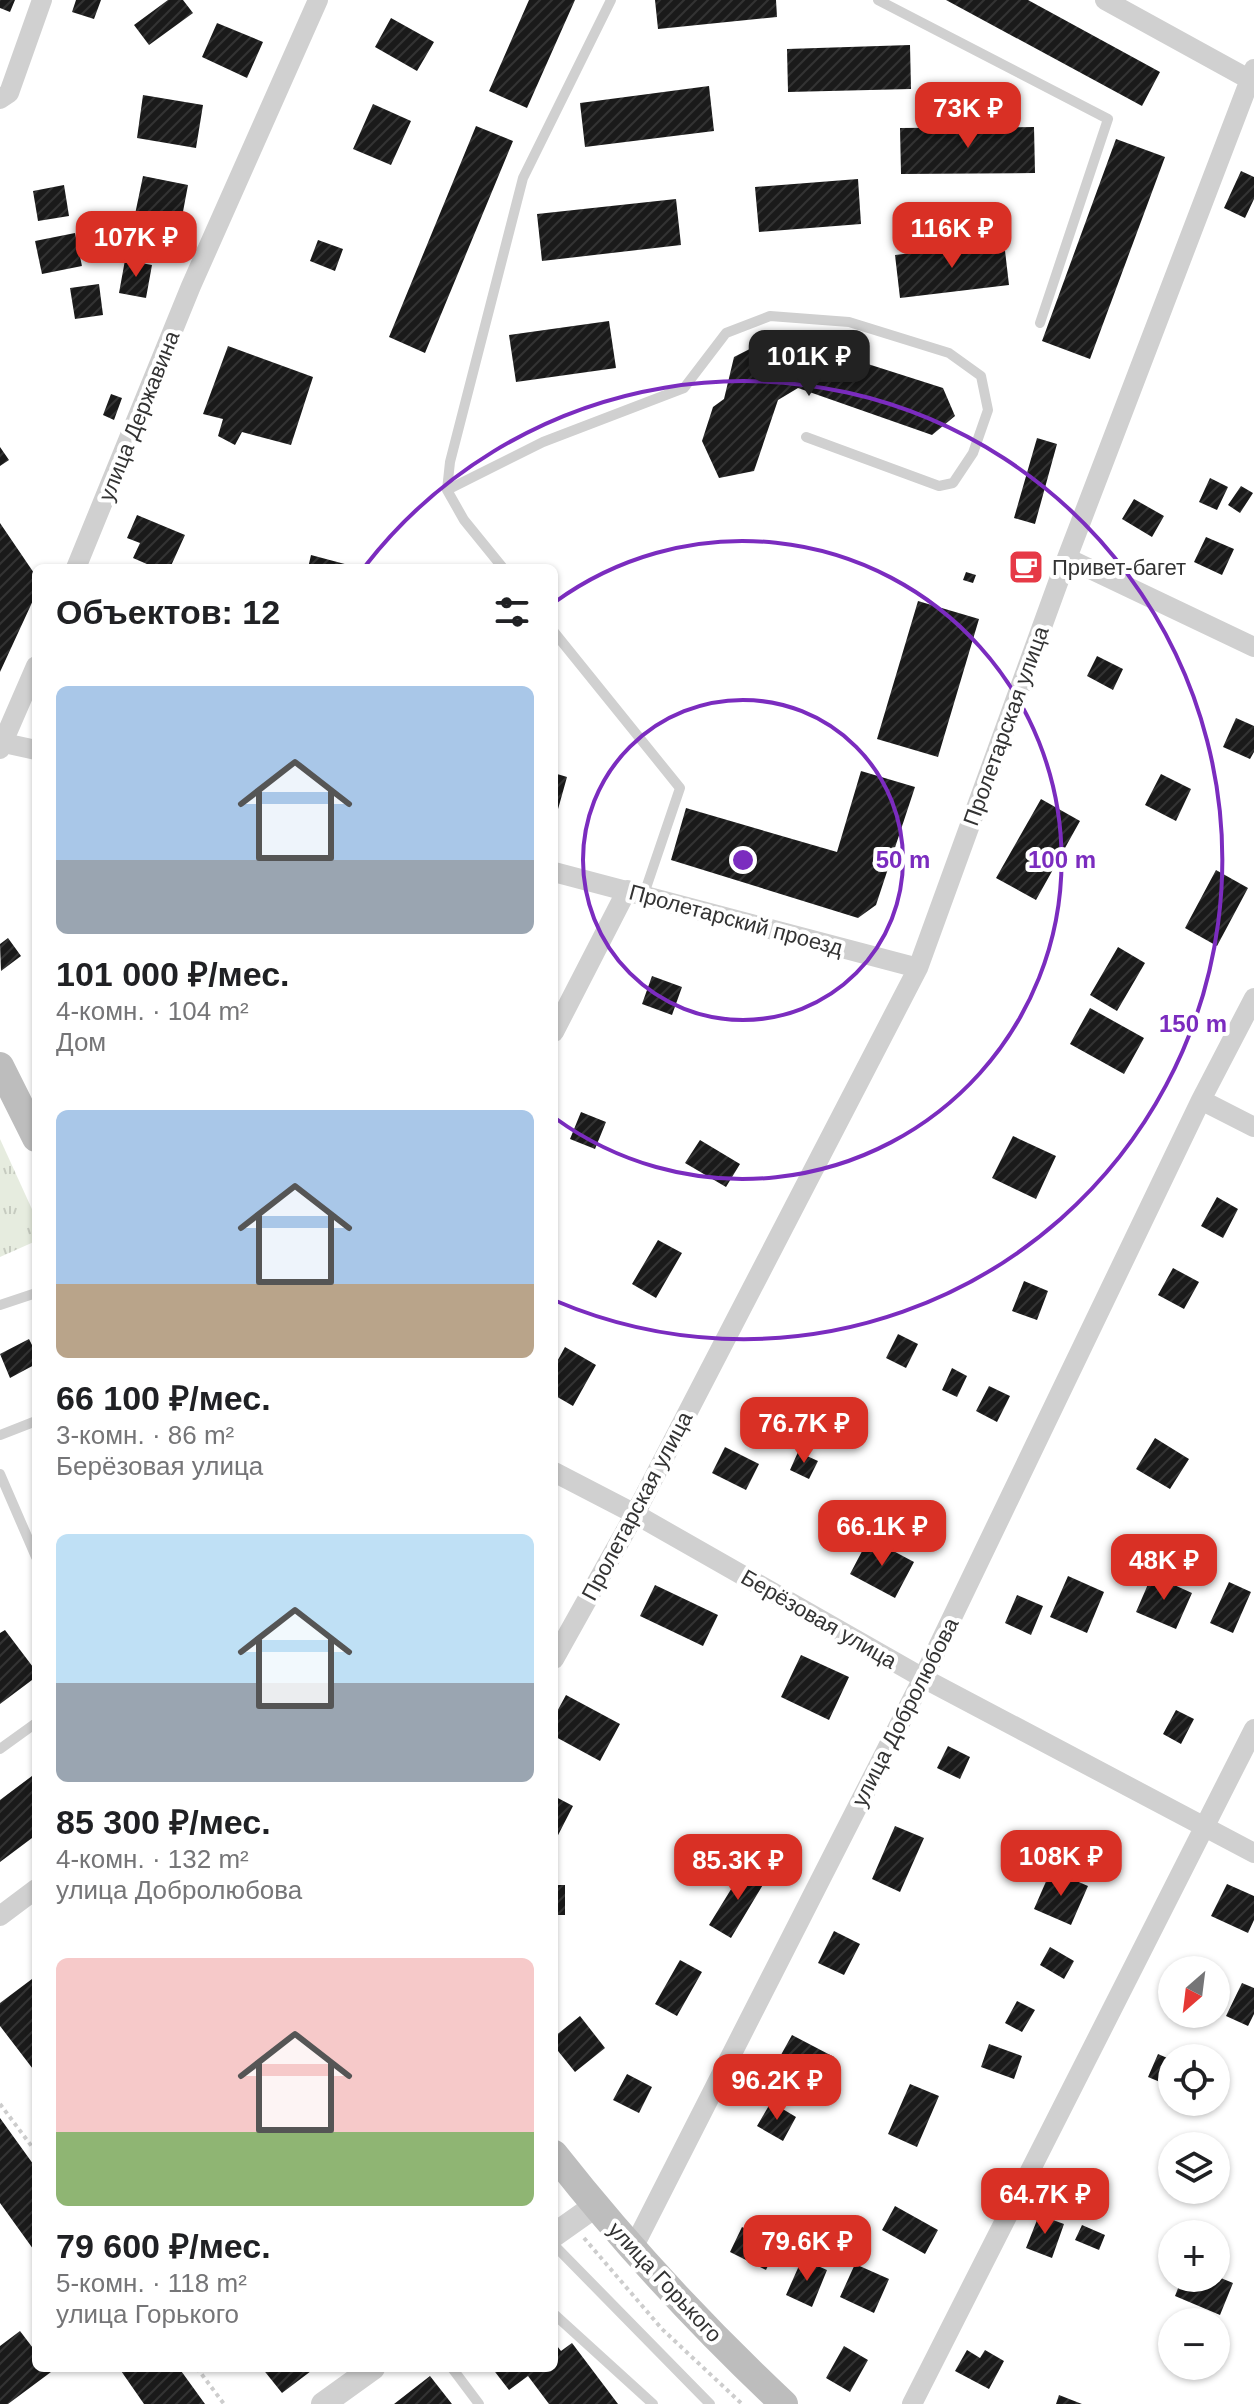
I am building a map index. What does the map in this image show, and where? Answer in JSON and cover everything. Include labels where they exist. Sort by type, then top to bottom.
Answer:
[{"type":"main road","points":[[0,1066],[32,1130]]},
{"type":"main road","name":"улица Горького","points":[[558,2159],[632,2250],[743,2366],[784,2404]]},
{"type":"street","points":[[0,99],[9,93],[42,0]]},
{"type":"street","name":"улица Державина","points":[[78,564],[191,286],[318,0]]},
{"type":"street","points":[[1105,0],[1252,77]]},
{"type":"street","name":"Пролетарская улица","points":[[558,1652],[635,1514],[918,968],[1067,558],[1252,77]]},
{"type":"street","points":[[1067,558],[1254,647]]},
{"type":"street","points":[[32,675],[2,746],[32,750]]},
{"type":"street","name":"Пролетарский проезд","points":[[558,873],[918,968]]},
{"type":"street","points":[[558,1025],[635,892]]},
{"type":"street","name":"улица Добролюбова","points":[[632,2250],[923,1678],[1201,1100],[1254,998]]},
{"type":"street","points":[[1201,1100],[1254,1127]]},
{"type":"street","name":"Берёзовая улица","points":[[558,1474],[635,1514],[923,1678],[1254,1853]]},
{"type":"street","points":[[912,2404],[1254,1729]]},
{"type":"street","points":[[0,1916],[32,1892]]},
{"type":"street","points":[[563,2229],[595,2206]]},
{"type":"street","points":[[323,2404],[367,2372]]},
{"type":"lane","points":[[500,564],[464,520],[447,490],[450,462],[523,178],[611,0]]},
{"type":"lane","points":[[878,0],[1108,119],[1040,323]]},
{"type":"lane","points":[[447,490],[543,442],[684,388],[726,333],[770,316],[849,322],[949,353],[981,376],[988,410],[973,453],[953,483],[939,486],[806,437]]},
{"type":"lane","points":[[558,637],[680,788],[635,892]]},
{"type":"lane","points":[[0,1305],[32,1294]]},
{"type":"lane","points":[[0,1435],[32,1423]]},
{"type":"lane","points":[[0,1474],[32,1548]]},
{"type":"lane","points":[[0,1749],[32,1726]]},
{"type":"lane","points":[[558,2249],[710,2404]]},
{"type":"lane","points":[[558,2318],[653,2404]]},
{"type":"lane","points":[[455,2372],[479,2404]]},
{"type":"path","points":[[0,2104],[32,2147]]},
{"type":"path","points":[[563,2229],[742,2404]]},
{"type":"path","points":[[200,2372],[224,2404]]},
{"type":"green space","points":[[0,1139],[32,1209],[32,1243],[0,1257]]},
{"type":"building","points":[[0,0],[15,0],[10,12],[0,8]]},
{"type":"building","points":[[76,0],[101,0],[94,19],[72,12]]},
{"type":"building","points":[[168,0],[183,0],[193,13],[149,45],[134,25]]},
{"type":"building","points":[[529,0],[575,0],[527,108],[489,91]]},
{"type":"building","points":[[655,0],[776,0],[777,17],[658,29]]},
{"type":"building","points":[[946,0],[1028,0],[1160,72],[1142,106]]},
{"type":"building","points":[[391,18],[434,42],[417,71],[375,47]]},
{"type":"building","points":[[217,23],[263,42],[247,78],[202,57]]},
{"type":"building","points":[[910,45],[911,89],[788,92],[787,49]]},
{"type":"building","points":[[709,86],[714,131],[585,147],[580,103]]},
{"type":"building","points":[[143,95],[203,105],[196,148],[137,138]]},
{"type":"building","points":[[373,104],[411,121],[391,165],[353,149]]},
{"type":"building","points":[[476,126],[513,141],[425,353],[389,337]]},
{"type":"building","points":[[1034,127],[1035,173],[901,174],[900,128]]},
{"type":"building","points":[[1116,139],[1165,157],[1090,359],[1042,341]]},
{"type":"building","points":[[1241,171],[1254,177],[1254,199],[1245,218],[1224,208]]},
{"type":"building","points":[[143,176],[188,185],[179,233],[133,224]]},
{"type":"building","points":[[858,179],[861,224],[759,232],[755,187]]},
{"type":"building","points":[[64,185],[69,216],[38,221],[33,191]]},
{"type":"building","points":[[676,199],[681,245],[542,261],[537,214]]},
{"type":"building","points":[[75,233],[82,266],[42,274],[35,241]]},
{"type":"building","points":[[318,240],[343,249],[335,271],[310,261]]},
{"type":"building","points":[[1004,242],[1009,285],[900,298],[895,255]]},
{"type":"building","points":[[125,260],[152,265],[146,298],[119,293]]},
{"type":"building","points":[[99,284],[103,315],[75,319],[70,288]]},
{"type":"building","points":[[609,321],[616,368],[516,382],[509,335]]},
{"type":"building","points":[[777,335],[943,388],[955,416],[932,435],[798,388],[778,400],[754,471],[719,478],[702,441],[713,407],[724,399],[734,357]]},
{"type":"building","points":[[228,346],[313,377],[291,445],[242,432],[235,445],[218,436],[223,419],[203,414]]},
{"type":"building","points":[[111,394],[122,398],[114,420],[103,415]]},
{"type":"building","points":[[1037,438],[1057,444],[1035,524],[1014,518]]},
{"type":"building","points":[[0,447],[9,460],[0,466]]},
{"type":"building","points":[[1210,478],[1228,487],[1217,510],[1199,502]]},
{"type":"building","points":[[1241,486],[1253,493],[1240,513],[1228,505]]},
{"type":"building","points":[[1134,499],[1164,516],[1152,537],[1122,519]]},
{"type":"building","points":[[137,515],[185,535],[172,564],[147,564],[133,558],[140,543],[127,538]]},
{"type":"building","points":[[0,523],[32,570],[32,603],[0,672]]},
{"type":"building","points":[[1206,537],[1234,549],[1222,575],[1194,562]]},
{"type":"building","points":[[311,555],[345,564],[309,564]]},
{"type":"building","points":[[966,572],[976,575],[973,583],[963,580]]},
{"type":"building","points":[[918,601],[979,619],[938,757],[877,739]]},
{"type":"building","points":[[1097,656],[1123,669],[1113,690],[1087,676]]},
{"type":"building","points":[[1236,718],[1254,726],[1254,752],[1250,759],[1223,747]]},
{"type":"building","points":[[861,771],[915,787],[876,905],[858,918],[671,860],[686,808],[837,852]]},
{"type":"building","points":[[558,774],[567,777],[558,809]]},
{"type":"building","points":[[1161,774],[1191,789],[1176,821],[1145,805]]},
{"type":"building","points":[[1041,799],[1080,821],[1036,900],[996,878]]},
{"type":"building","points":[[1216,870],[1248,888],[1217,946],[1185,928]]},
{"type":"building","points":[[8,938],[21,956],[1,971],[0,944]]},
{"type":"building","points":[[1118,947],[1145,963],[1117,1011],[1090,995]]},
{"type":"building","points":[[652,976],[682,987],[672,1015],[642,1004]]},
{"type":"building","points":[[1090,1008],[1144,1038],[1124,1074],[1070,1044]]},
{"type":"building","points":[[581,1112],[606,1122],[595,1149],[570,1139]]},
{"type":"building","points":[[1013,1136],[1056,1156],[1036,1199],[992,1178]]},
{"type":"building","points":[[700,1140],[740,1164],[726,1187],[685,1163]]},
{"type":"building","points":[[1217,1197],[1238,1209],[1223,1238],[1201,1226]]},
{"type":"building","points":[[658,1240],[682,1253],[656,1298],[632,1284]]},
{"type":"building","points":[[1173,1268],[1199,1282],[1184,1309],[1158,1295]]},
{"type":"building","points":[[1024,1281],[1048,1291],[1037,1320],[1012,1311]]},
{"type":"building","points":[[898,1334],[918,1344],[906,1368],[886,1358]]},
{"type":"building","points":[[29,1339],[32,1366],[10,1378],[0,1354]]},
{"type":"building","points":[[565,1347],[596,1365],[573,1406],[558,1397],[558,1360]]},
{"type":"building","points":[[952,1368],[967,1376],[957,1397],[942,1390]]},
{"type":"building","points":[[989,1386],[1010,1396],[997,1422],[976,1411]]},
{"type":"building","points":[[1155,1438],[1189,1459],[1170,1489],[1136,1469]]},
{"type":"building","points":[[725,1447],[759,1464],[746,1490],[712,1473]]},
{"type":"building","points":[[798,1452],[818,1461],[809,1479],[790,1470]]},
{"type":"building","points":[[869,1538],[914,1562],[895,1598],[850,1574]]},
{"type":"building","points":[[1152,1575],[1192,1593],[1176,1629],[1136,1612]]},
{"type":"building","points":[[1068,1576],[1104,1592],[1087,1633],[1050,1617]]},
{"type":"building","points":[[1229,1582],[1251,1592],[1233,1633],[1210,1623]]},
{"type":"building","points":[[655,1585],[718,1615],[703,1646],[640,1616]]},
{"type":"building","points":[[1017,1595],[1043,1606],[1031,1635],[1005,1623]]},
{"type":"building","points":[[5,1630],[32,1666],[32,1680],[0,1704],[0,1633]]},
{"type":"building","points":[[801,1655],[849,1677],[829,1720],[781,1697]]},
{"type":"building","points":[[566,1695],[620,1724],[600,1761],[558,1738],[558,1710]]},
{"type":"building","points":[[1176,1710],[1194,1719],[1181,1744],[1163,1734]]},
{"type":"building","points":[[948,1746],[970,1757],[960,1779],[937,1768]]},
{"type":"building","points":[[32,1776],[32,1838],[0,1862],[0,1800]]},
{"type":"building","points":[[558,1798],[573,1806],[558,1835]]},
{"type":"building","points":[[895,1826],[924,1838],[900,1892],[872,1879]]},
{"type":"building","points":[[1097,1838],[1118,1850],[1109,1867],[1087,1855]]},
{"type":"building","points":[[746,1865],[767,1878],[731,1938],[709,1925]]},
{"type":"building","points":[[1051,1870],[1088,1886],[1071,1925],[1034,1909]]},
{"type":"building","points":[[1227,1884],[1254,1896],[1254,1920],[1248,1933],[1211,1916]]},
{"type":"building","points":[[558,1885],[565,1885],[565,1915],[558,1915]]},
{"type":"building","points":[[834,1931],[860,1944],[844,1975],[818,1963]]},
{"type":"building","points":[[1050,1947],[1074,1961],[1064,1979],[1040,1965]]},
{"type":"building","points":[[680,1960],[702,1972],[677,2016],[655,2004]]},
{"type":"building","points":[[32,1979],[32,2068],[0,2026],[0,2003]]},
{"type":"building","points":[[1242,1983],[1254,1988],[1254,2014],[1248,2026],[1230,2018],[1230,2008]]},
{"type":"building","points":[[1017,2001],[1035,2010],[1022,2032],[1005,2023]]},
{"type":"building","points":[[580,2016],[605,2048],[575,2072],[558,2051],[558,2034]]},
{"type":"building","points":[[792,2035],[834,2057],[819,2085],[777,2062]]},
{"type":"building","points":[[989,2044],[1022,2056],[1014,2079],[981,2067]]},
{"type":"building","points":[[1158,2054],[1158,2081],[1148,2077]]},
{"type":"building","points":[[627,2074],[652,2087],[639,2113],[613,2100]]},
{"type":"building","points":[[910,2084],[939,2096],[917,2147],[888,2134]]},
{"type":"building","points":[[771,2102],[796,2117],[783,2141],[757,2126]]},
{"type":"building","points":[[0,2118],[32,2162],[32,2247],[0,2203]]},
{"type":"building","points":[[895,2206],[938,2230],[925,2254],[882,2230]]},
{"type":"building","points":[[1039,2215],[1064,2224],[1052,2258],[1026,2248]]},
{"type":"building","points":[[1082,2225],[1105,2235],[1099,2250],[1075,2240]]},
{"type":"building","points":[[742,2227],[778,2245],[766,2270],[730,2252]]},
{"type":"building","points":[[802,2259],[827,2270],[812,2307],[786,2295]]},
{"type":"building","points":[[855,2264],[889,2279],[874,2313],[840,2297]]},
{"type":"building","points":[[1177,2292],[1229,2292],[1223,2308],[1203,2308],[1175,2296]]},
{"type":"building","points":[[20,2331],[32,2347],[32,2372],[51,2372],[8,2404],[0,2404],[0,2346]]},
{"type":"building","points":[[572,2343],[618,2404],[549,2404],[528,2376],[509,2390],[495,2372],[558,2372],[558,2347],[561,2351]]},
{"type":"building","points":[[844,2346],[868,2360],[850,2392],[826,2378]]},
{"type":"building","points":[[967,2350],[980,2358],[985,2350],[1004,2361],[989,2389],[955,2371]]},
{"type":"building","points":[[122,2372],[182,2372],[205,2404],[144,2404]]},
{"type":"building","points":[[265,2372],[310,2372],[282,2393]]},
{"type":"building","points":[[430,2376],[452,2404],[394,2404]]},
{"type":"building","points":[[1059,2395],[1082,2404],[1056,2404]]},
{"type":"place","name":"Привет-багет","points":[[1026,567]]}]
